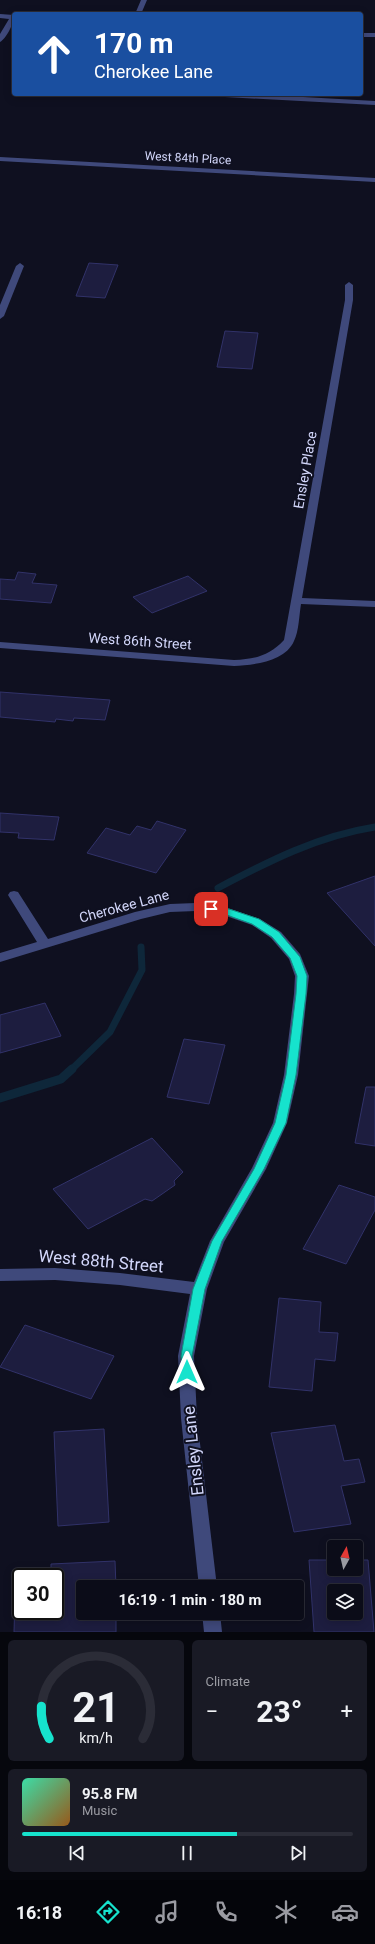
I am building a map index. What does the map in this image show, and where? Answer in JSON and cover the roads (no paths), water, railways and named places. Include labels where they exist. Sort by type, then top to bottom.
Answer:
[{"type":"street","points":[[139,12],[144,0]]},
{"type":"street","points":[[0,16],[12,17]]},
{"type":"street","points":[[0,40],[12,20]]},
{"type":"street","points":[[363,35],[375,35]]},
{"type":"street","points":[[244,96],[375,103]]},
{"type":"street","name":"West 84th Place","points":[[0,159],[375,180]]},
{"type":"street","points":[[0,316],[20,266]]},
{"type":"street","name":"Ensley Place","points":[[276,655],[289,641],[349,300],[349,285]]},
{"type":"street","points":[[296,601],[375,604]]},
{"type":"street","name":"West 86th Street","points":[[0,645],[234,663],[254,662],[276,655]]},
{"type":"street","points":[[14,895],[45,944]]},
{"type":"street","name":"Cherokee Lane","points":[[0,958],[139,915],[170,908],[196,907],[235,914]]},
{"type":"street","name":"Ensley Lane","points":[[207,1580],[189,1418],[186,1356],[199,1289],[217,1241],[259,1169],[280,1123],[291,1075],[302,976],[295,957],[276,935],[256,922],[235,914]]},
{"type":"street","name":"West 88th Street","points":[[0,1275],[55,1274],[120,1279],[199,1289]]},
{"type":"street","points":[[212,1620],[213,1632]]},
{"type":"waterway","points":[[218,888],[275,859],[314,843],[354,831],[375,827]]},
{"type":"waterway","points":[[71,1070],[110,1032],[142,970],[141,947]]},
{"type":"waterway","points":[[0,1098],[61,1079],[72,1069]]}]
